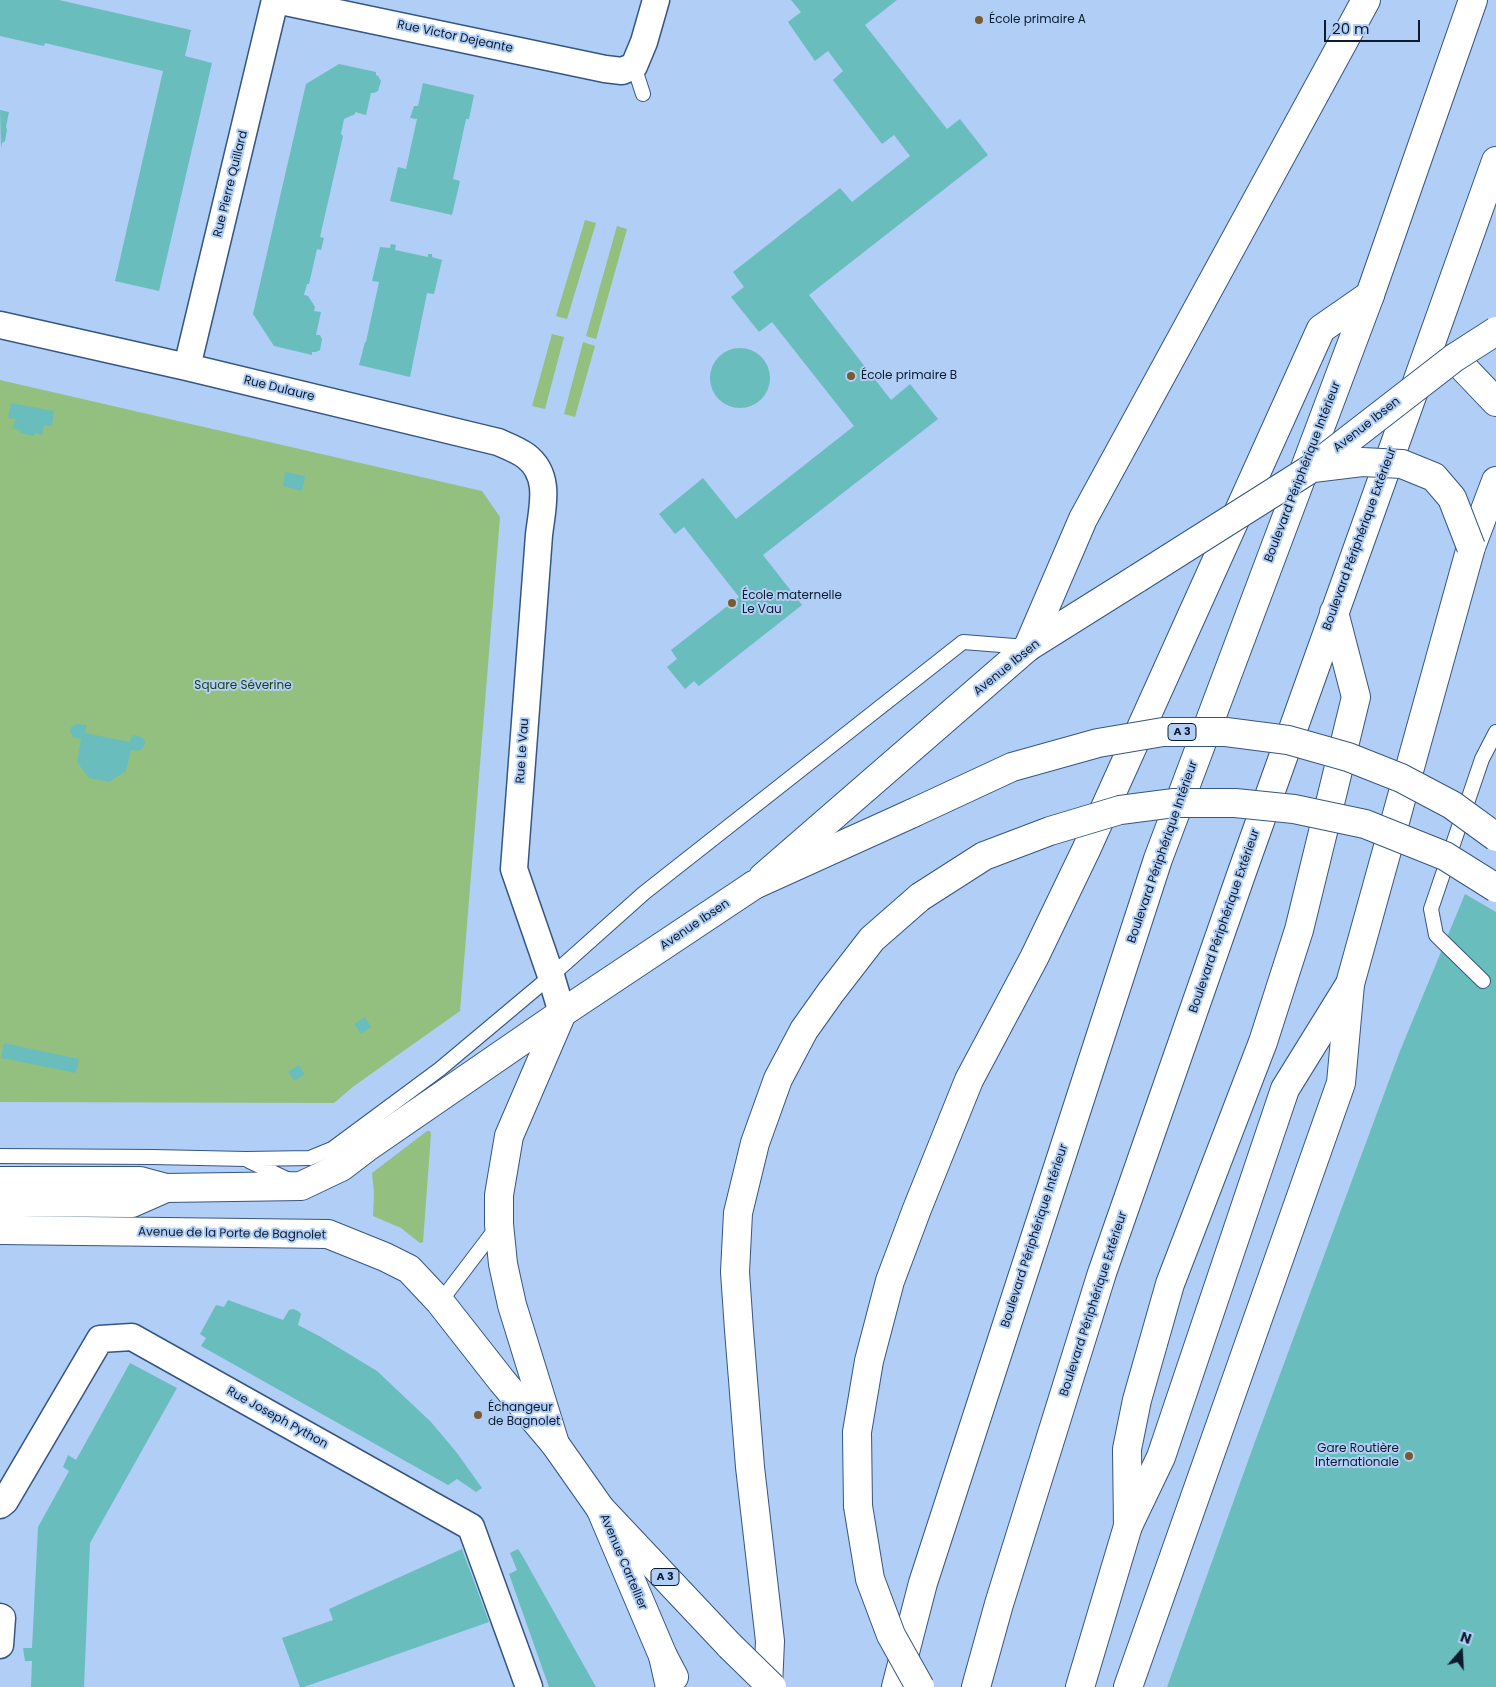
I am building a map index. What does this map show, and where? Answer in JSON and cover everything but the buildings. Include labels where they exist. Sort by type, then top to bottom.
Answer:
[{"type":"main road","points":[[1028,648],[1083,519],[1366,0]]},
{"type":"main road","name":"Boulevard Périphérique Intérieur","points":[[896,1687],[923,1583],[1158,858],[1370,295],[1474,0]]},
{"type":"main road","name":"Boulevard Périphérique Extérieur","points":[[976,1687],[999,1604],[1102,1273],[1334,612],[1496,161]]},
{"type":"main road","points":[[920,1687],[890,1636],[870,1579],[858,1506],[857,1432],[868,1361],[890,1281],[969,1080],[1034,958],[1086,850],[1321,330],[1370,295]]},
{"type":"main road","name":"Avenue Ibsen","points":[[562,1013],[754,885],[1028,648],[1312,468],[1454,358],[1496,332]]},
{"type":"main road","points":[[1454,358],[1496,402]]},
{"type":"main road","points":[[1312,468],[1362,462],[1402,464],[1434,477],[1452,498],[1471,547]]},
{"type":"main road","points":[[1128,1687],[1341,1083],[1350,984],[1471,547],[1496,481]]},
{"type":"main road","points":[[1128,1526],[1127,1449],[1137,1400],[1170,1284],[1263,1042],[1299,930],[1356,697],[1334,612]]},
{"type":"main road","name":"A 3","points":[[754,885],[1012,768],[1098,743],[1163,732],[1226,732],[1288,740],[1348,758],[1401,778],[1452,805],[1496,837]]},
{"type":"main road","points":[[770,1687],[770,1641],[750,1467],[735,1272],[738,1213],[754,1143],[778,1079],[804,1030],[872,939],[920,897],[984,856],[1050,831],[1120,810],[1174,803],[1235,803],[1294,809],[1365,824],[1445,856],[1496,888]]},
{"type":"main road","points":[[1080,1687],[1128,1526],[1161,1457],[1285,1089],[1350,984]]},
{"type":"main road","points":[[0,1180],[140,1181],[166,1188],[301,1186],[341,1167],[562,1013]]},
{"type":"main road","points":[[554,1444],[512,1306],[503,1264],[499,1224],[499,1195],[509,1136],[562,1013]]},
{"type":"main road","points":[[0,1202],[132,1203],[166,1188]]},
{"type":"main road","name":"Avenue de la Porte de Bagnolet","points":[[0,1230],[328,1234],[352,1243],[409,1269],[440,1302],[554,1444]]},
{"type":"main road","name":"Avenue Cartellier","points":[[554,1444],[600,1508],[663,1656],[679,1687]]},
{"type":"main road","name":"A 3","points":[[600,1508],[770,1687]]},
{"type":"main road","points":[[663,1656],[670,1687]]},
{"type":"street","name":"Rue Victor Dejeante","points":[[275,0],[605,69],[622,70],[634,66]]},
{"type":"street","name":"Rue Pierre Quillard","points":[[187,367],[275,0]]},
{"type":"street","points":[[634,66],[644,42],[656,0]]},
{"type":"street","name":"Rue Dulaure","points":[[0,325],[187,367],[498,442],[526,456],[543,480]]},
{"type":"street","name":"Rue Le Vau","points":[[543,480],[544,493],[539,535],[514,869],[562,1013]]},
{"type":"street","name":"Rue Joseph Python","points":[[0,1505],[5,1501],[100,1339],[132,1337],[471,1527],[529,1687]]},
{"type":"street","points":[[0,1618],[2,1618],[0,1645]]},
{"type":"lane","points":[[634,66],[643,94]]},
{"type":"lane","points":[[0,1156],[310,1158],[332,1149],[440,1069],[551,976],[644,893],[963,642],[1028,648]]},
{"type":"lane","points":[[1483,981],[1436,935],[1431,909],[1482,759],[1496,732]]},
{"type":"lane","points":[[246,1159],[301,1186]]},
{"type":"lane","points":[[440,1302],[499,1224]]},
{"type":"green space","points":[[585,220],[596,223],[567,319],[556,316]]},
{"type":"green space","points":[[617,226],[627,229],[596,339],[586,336]]},
{"type":"green space","points":[[552,334],[564,337],[545,409],[532,406]]},
{"type":"green space","points":[[583,342],[595,346],[575,417],[564,414]]},
{"type":"green space","name":"Square Séverine","points":[[0,380],[482,491],[500,517],[460,1011],[354,1086],[334,1103],[0,1102]]},
{"type":"green space","points":[[427,1131],[430,1131],[431,1134],[423,1242],[420,1243],[401,1228],[373,1216],[374,1194],[372,1173]]},
{"type":"place","name":"École primaire A","points":[[979,20]]},
{"type":"place","name":"École primaire B","points":[[851,376]]},
{"type":"place","name":"École maternelle Le Vau","points":[[732,603]]},
{"type":"place","name":"Échangeur de Bagnolet","points":[[478,1415]]},
{"type":"place","name":"Gare Routière Internationale","points":[[1409,1456]]}]
